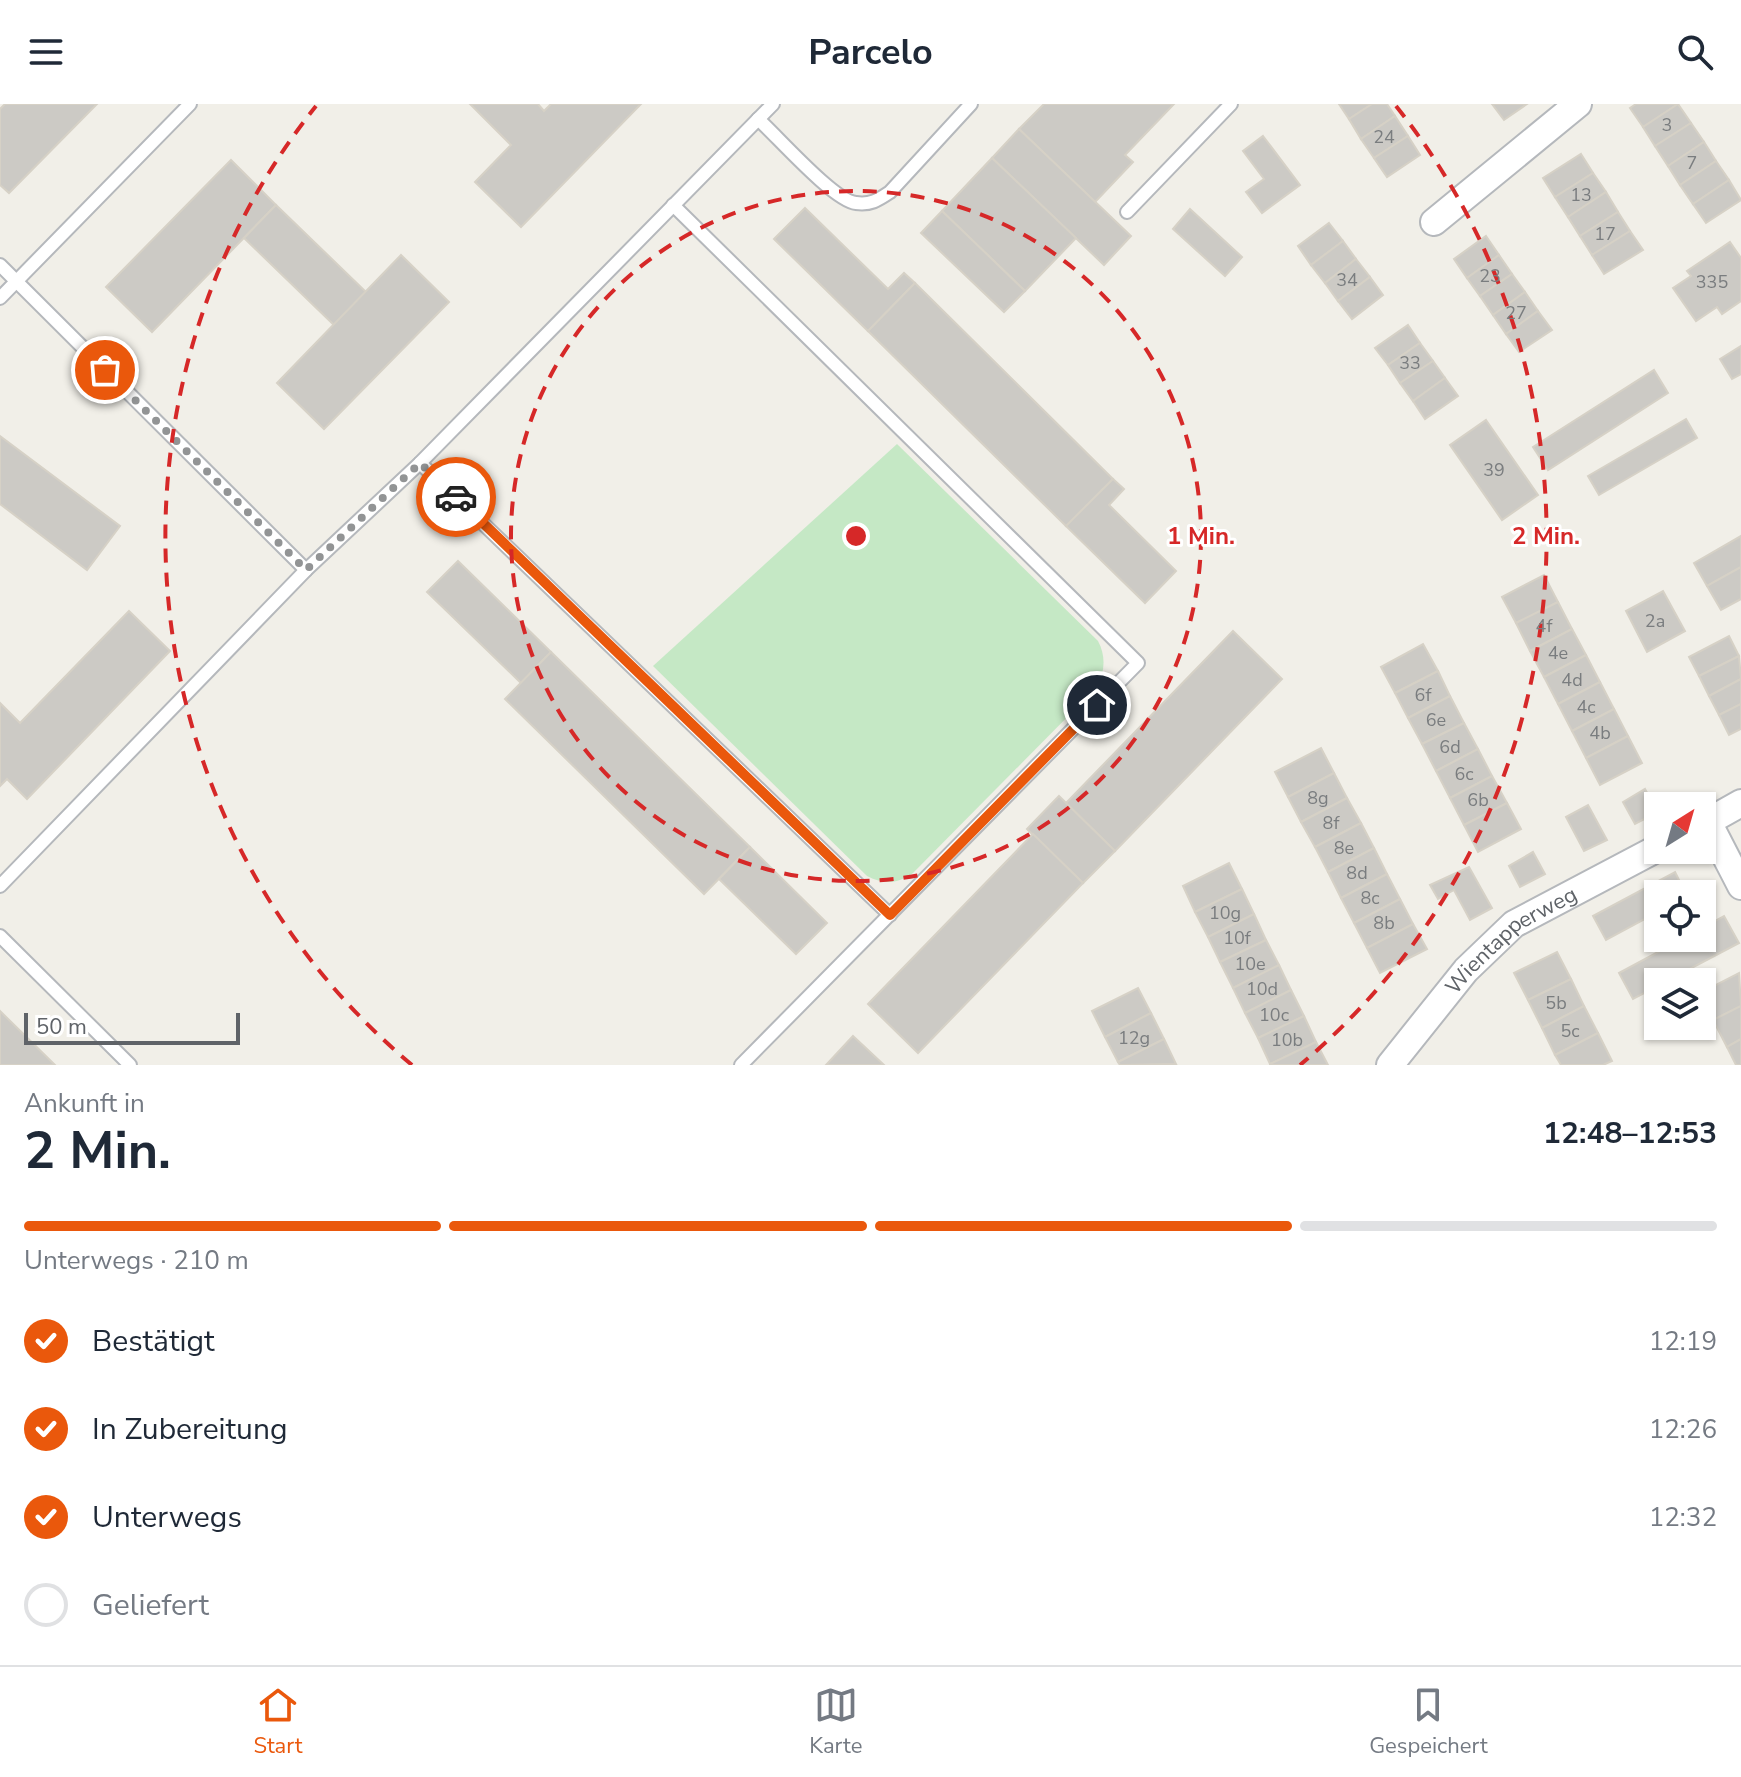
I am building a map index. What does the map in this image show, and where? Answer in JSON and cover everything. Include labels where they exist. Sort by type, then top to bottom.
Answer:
[{"type":"street","points":[[1434,222],[1578,104]]},
{"type":"street","points":[[1716,818],[1741,803]]},
{"type":"street","points":[[1716,843],[1741,886]]},
{"type":"street","name":"Wientapperweg","points":[[1390,1065],[1466,970],[1514,924],[1644,855]]},
{"type":"lane","points":[[0,298],[190,104]]},
{"type":"lane","points":[[0,886],[306,570],[420,463],[773,104]]},
{"type":"lane","points":[[758,119],[835,194],[853,203],[873,203],[890,192],[971,104]]},
{"type":"lane","points":[[1127,212],[1231,104]]},
{"type":"lane","points":[[673,205],[1138,663],[741,1065]]},
{"type":"lane","points":[[0,265],[306,570]]},
{"type":"lane","points":[[420,463],[890,915]]},
{"type":"lane","points":[[0,936],[130,1065]]},
{"type":"green space","points":[[897,444],[1098,641],[1104,664],[1097,687],[913,873],[896,881],[885,882],[867,876],[653,666]]},
{"type":"building","points":[[5,104],[97,104],[9,193],[0,185],[0,109]]},
{"type":"building","points":[[470,104],[538,104],[544,111],[551,104],[641,104],[521,227],[475,182],[511,145]]},
{"type":"building","points":[[1044,104],[1174,104],[1125,155],[1133,162],[1095,202],[1019,129]]},
{"type":"building","points":[[1339,104],[1372,104],[1349,119]]},
{"type":"building","points":[[1372,104],[1387,104],[1395,116],[1361,139],[1349,119]]},
{"type":"building","points":[[1492,104],[1527,104],[1504,120]]},
{"type":"building","points":[[1636,104],[1678,104],[1643,127],[1630,108]]},
{"type":"building","points":[[1678,104],[1691,123],[1655,146],[1643,127]]},
{"type":"building","points":[[1395,116],[1408,136],[1374,158],[1361,139]]},
{"type":"building","points":[[1691,123],[1704,142],[1668,166],[1655,146]]},
{"type":"building","points":[[1019,129],[1131,236],[1104,265],[992,158]]},
{"type":"building","points":[[1263,136],[1300,185],[1262,213],[1246,192],[1264,179],[1243,151]]},
{"type":"building","points":[[1408,136],[1420,155],[1387,177],[1374,158]]},
{"type":"building","points":[[1704,142],[1716,161],[1680,185],[1668,166]]},
{"type":"building","points":[[1581,154],[1593,173],[1555,197],[1543,178]]},
{"type":"building","points":[[992,158],[1076,238],[1025,291],[942,211]]},
{"type":"building","points":[[231,160],[276,205],[152,332],[106,287]]},
{"type":"building","points":[[1716,161],[1729,180],[1693,204],[1680,185]]},
{"type":"building","points":[[1593,173],[1606,192],[1568,217],[1555,197]]},
{"type":"building","points":[[1729,180],[1741,200],[1706,223],[1693,204]]},
{"type":"building","points":[[1606,192],[1618,212],[1580,236],[1568,217]]},
{"type":"building","points":[[276,205],[366,292],[334,325],[244,238]]},
{"type":"building","points":[[805,208],[888,289],[904,273],[915,283],[868,331],[774,239]]},
{"type":"building","points":[[1190,209],[1242,257],[1225,276],[1173,229]]},
{"type":"building","points":[[942,211],[1025,291],[1004,312],[921,233]]},
{"type":"building","points":[[1618,212],[1630,231],[1592,255],[1580,236]]},
{"type":"building","points":[[1329,223],[1343,241],[1311,265],[1298,246]]},
{"type":"building","points":[[1630,231],[1643,250],[1604,274],[1592,255]]},
{"type":"building","points":[[1486,236],[1499,255],[1467,278],[1454,259]]},
{"type":"building","points":[[1343,241],[1356,259],[1325,283],[1311,265]]},
{"type":"building","points":[[1730,242],[1741,258],[1741,301],[1722,314],[1717,307],[1696,321],[1673,288],[1691,276],[1687,271]]},
{"type":"building","points":[[401,255],[449,302],[324,429],[277,383]]},
{"type":"building","points":[[1499,255],[1512,274],[1480,296],[1467,278]]},
{"type":"building","points":[[1356,259],[1370,277],[1338,301],[1325,283]]},
{"type":"building","points":[[1512,274],[1525,292],[1493,315],[1480,296]]},
{"type":"building","points":[[1370,277],[1383,295],[1352,319],[1338,301]]},
{"type":"building","points":[[915,283],[1113,479],[1066,526],[868,331]]},
{"type":"building","points":[[1525,292],[1538,311],[1506,334],[1493,315]]},
{"type":"building","points":[[1538,311],[1552,330],[1519,352],[1506,334]]},
{"type":"building","points":[[1408,325],[1420,343],[1388,365],[1375,348]]},
{"type":"building","points":[[1420,343],[1433,361],[1400,383],[1388,365]]},
{"type":"building","points":[[1741,346],[1741,374],[1732,379],[1720,359]]},
{"type":"building","points":[[1433,361],[1445,378],[1413,401],[1400,383]]},
{"type":"building","points":[[1654,370],[1668,393],[1548,470],[1533,447]]},
{"type":"building","points":[[1445,378],[1458,396],[1425,419],[1413,401]]},
{"type":"building","points":[[1686,419],[1697,438],[1599,495],[1588,476]]},
{"type":"building","points":[[1486,420],[1538,495],[1502,520],[1450,445]]},
{"type":"building","points":[[0,436],[120,526],[87,570],[0,504]]},
{"type":"building","points":[[1113,479],[1124,489],[1109,505],[1176,571],[1145,603],[1066,526]]},
{"type":"building","points":[[1741,536],[1741,567],[1707,586],[1694,563]]},
{"type":"building","points":[[458,561],[551,652],[521,683],[427,592]]},
{"type":"building","points":[[1741,567],[1741,599],[1721,610],[1707,586]]},
{"type":"building","points":[[1544,575],[1558,602],[1516,623],[1502,597]]},
{"type":"building","points":[[1663,591],[1685,631],[1647,652],[1626,611]]},
{"type":"building","points":[[1558,602],[1572,629],[1530,651],[1516,623]]},
{"type":"building","points":[[129,611],[170,651],[27,799],[7,779],[0,786],[0,703],[20,723]]},
{"type":"building","points":[[1572,629],[1586,655],[1544,677],[1530,651]]},
{"type":"building","points":[[1233,631],[1282,679],[1115,851],[1066,803]]},
{"type":"building","points":[[1729,636],[1739,656],[1699,676],[1689,657]]},
{"type":"building","points":[[1423,644],[1438,671],[1395,693],[1381,667]]},
{"type":"building","points":[[551,652],[750,847],[704,894],[505,699]]},
{"type":"building","points":[[1586,655],[1600,682],[1558,704],[1544,677]]},
{"type":"building","points":[[1739,656],[1741,679],[1709,696],[1699,676]]},
{"type":"building","points":[[1438,671],[1450,696],[1408,718],[1395,693]]},
{"type":"building","points":[[1741,679],[1741,704],[1719,715],[1709,696]]},
{"type":"building","points":[[1600,682],[1614,709],[1572,731],[1558,704]]},
{"type":"building","points":[[1450,696],[1464,723],[1422,744],[1408,718]]},
{"type":"building","points":[[1741,704],[1741,729],[1729,735],[1719,715]]},
{"type":"building","points":[[1614,709],[1628,736],[1586,758],[1572,731]]},
{"type":"building","points":[[1464,723],[1478,749],[1436,771],[1422,744]]},
{"type":"building","points":[[1628,736],[1642,763],[1600,785],[1586,758]]},
{"type":"building","points":[[1321,748],[1334,773],[1288,797],[1275,772]]},
{"type":"building","points":[[1478,749],[1492,776],[1450,798],[1436,771]]},
{"type":"building","points":[[1334,773],[1347,798],[1301,822],[1288,797]]},
{"type":"building","points":[[1492,776],[1507,803],[1464,825],[1450,798]]},
{"type":"building","points":[[1645,789],[1644,819],[1635,824],[1623,802]]},
{"type":"building","points":[[1059,796],[1115,851],[1083,883],[1027,829]]},
{"type":"building","points":[[1347,798],[1361,823],[1315,847],[1301,822]]},
{"type":"building","points":[[1507,803],[1521,829],[1478,852],[1464,825]]},
{"type":"building","points":[[1588,805],[1607,840],[1584,851],[1566,817]]},
{"type":"building","points":[[1361,823],[1374,848],[1328,872],[1315,847]]},
{"type":"building","points":[[1033,834],[1083,883],[918,1053],[868,1004]]},
{"type":"building","points":[[750,847],[827,923],[796,954],[719,879]]},
{"type":"building","points":[[1374,848],[1387,874],[1341,898],[1328,872]]},
{"type":"building","points":[[1533,852],[1545,874],[1520,887],[1509,866]]},
{"type":"building","points":[[1229,863],[1242,889],[1195,912],[1183,886]]},
{"type":"building","points":[[1469,867],[1492,908],[1470,920],[1454,890],[1438,899],[1430,885]]},
{"type":"building","points":[[1675,872],[1679,880],[1660,880]]},
{"type":"building","points":[[1387,874],[1400,899],[1354,923],[1341,898]]},
{"type":"building","points":[[1242,889],[1254,914],[1208,937],[1195,912]]},
{"type":"building","points":[[1644,889],[1644,920],[1606,940],[1593,916]]},
{"type":"building","points":[[1400,899],[1413,924],[1367,948],[1354,923]]},
{"type":"building","points":[[1254,914],[1266,940],[1220,962],[1208,937]]},
{"type":"building","points":[[1724,916],[1739,943],[1692,968],[1644,968],[1644,993],[1633,999],[1619,973],[1658,952],[1716,952],[1716,920]]},
{"type":"building","points":[[1413,924],[1427,949],[1380,973],[1367,948]]},
{"type":"building","points":[[1266,940],[1279,965],[1233,988],[1220,962]]},
{"type":"building","points":[[1557,952],[1571,979],[1528,1000],[1514,973]]},
{"type":"building","points":[[1279,965],[1291,990],[1245,1013],[1233,988]]},
{"type":"building","points":[[1739,973],[1741,1006],[1716,1018],[1716,985]]},
{"type":"building","points":[[1571,979],[1584,1006],[1542,1028],[1528,1000]]},
{"type":"building","points":[[1138,988],[1151,1013],[1105,1037],[1092,1011]]},
{"type":"building","points":[[1291,990],[1304,1016],[1258,1038],[1245,1013]]},
{"type":"building","points":[[1584,1006],[1598,1033],[1555,1055],[1542,1028]]},
{"type":"building","points":[[1741,1006],[1741,1039],[1727,1047],[1716,1026],[1716,1018]]},
{"type":"building","points":[[0,1011],[55,1065],[0,1065]]},
{"type":"building","points":[[1151,1013],[1164,1039],[1118,1062],[1105,1037]]},
{"type":"building","points":[[1304,1016],[1316,1042],[1270,1064],[1258,1038]]},
{"type":"building","points":[[1598,1033],[1612,1061],[1603,1065],[1561,1065],[1555,1055]]},
{"type":"building","points":[[853,1036],[884,1065],[826,1065]]},
{"type":"building","points":[[1164,1039],[1176,1064],[1120,1065],[1118,1062]]},
{"type":"building","points":[[1741,1039],[1741,1065],[1736,1065],[1727,1047]]},
{"type":"building","points":[[1316,1042],[1328,1065],[1270,1065],[1270,1064]]},
{"type":"way so far","points":[[105,370],[306,570],[420,463],[456,497]]},
{"type":"route","points":[[456,497],[890,915],[1097,705]]}]
